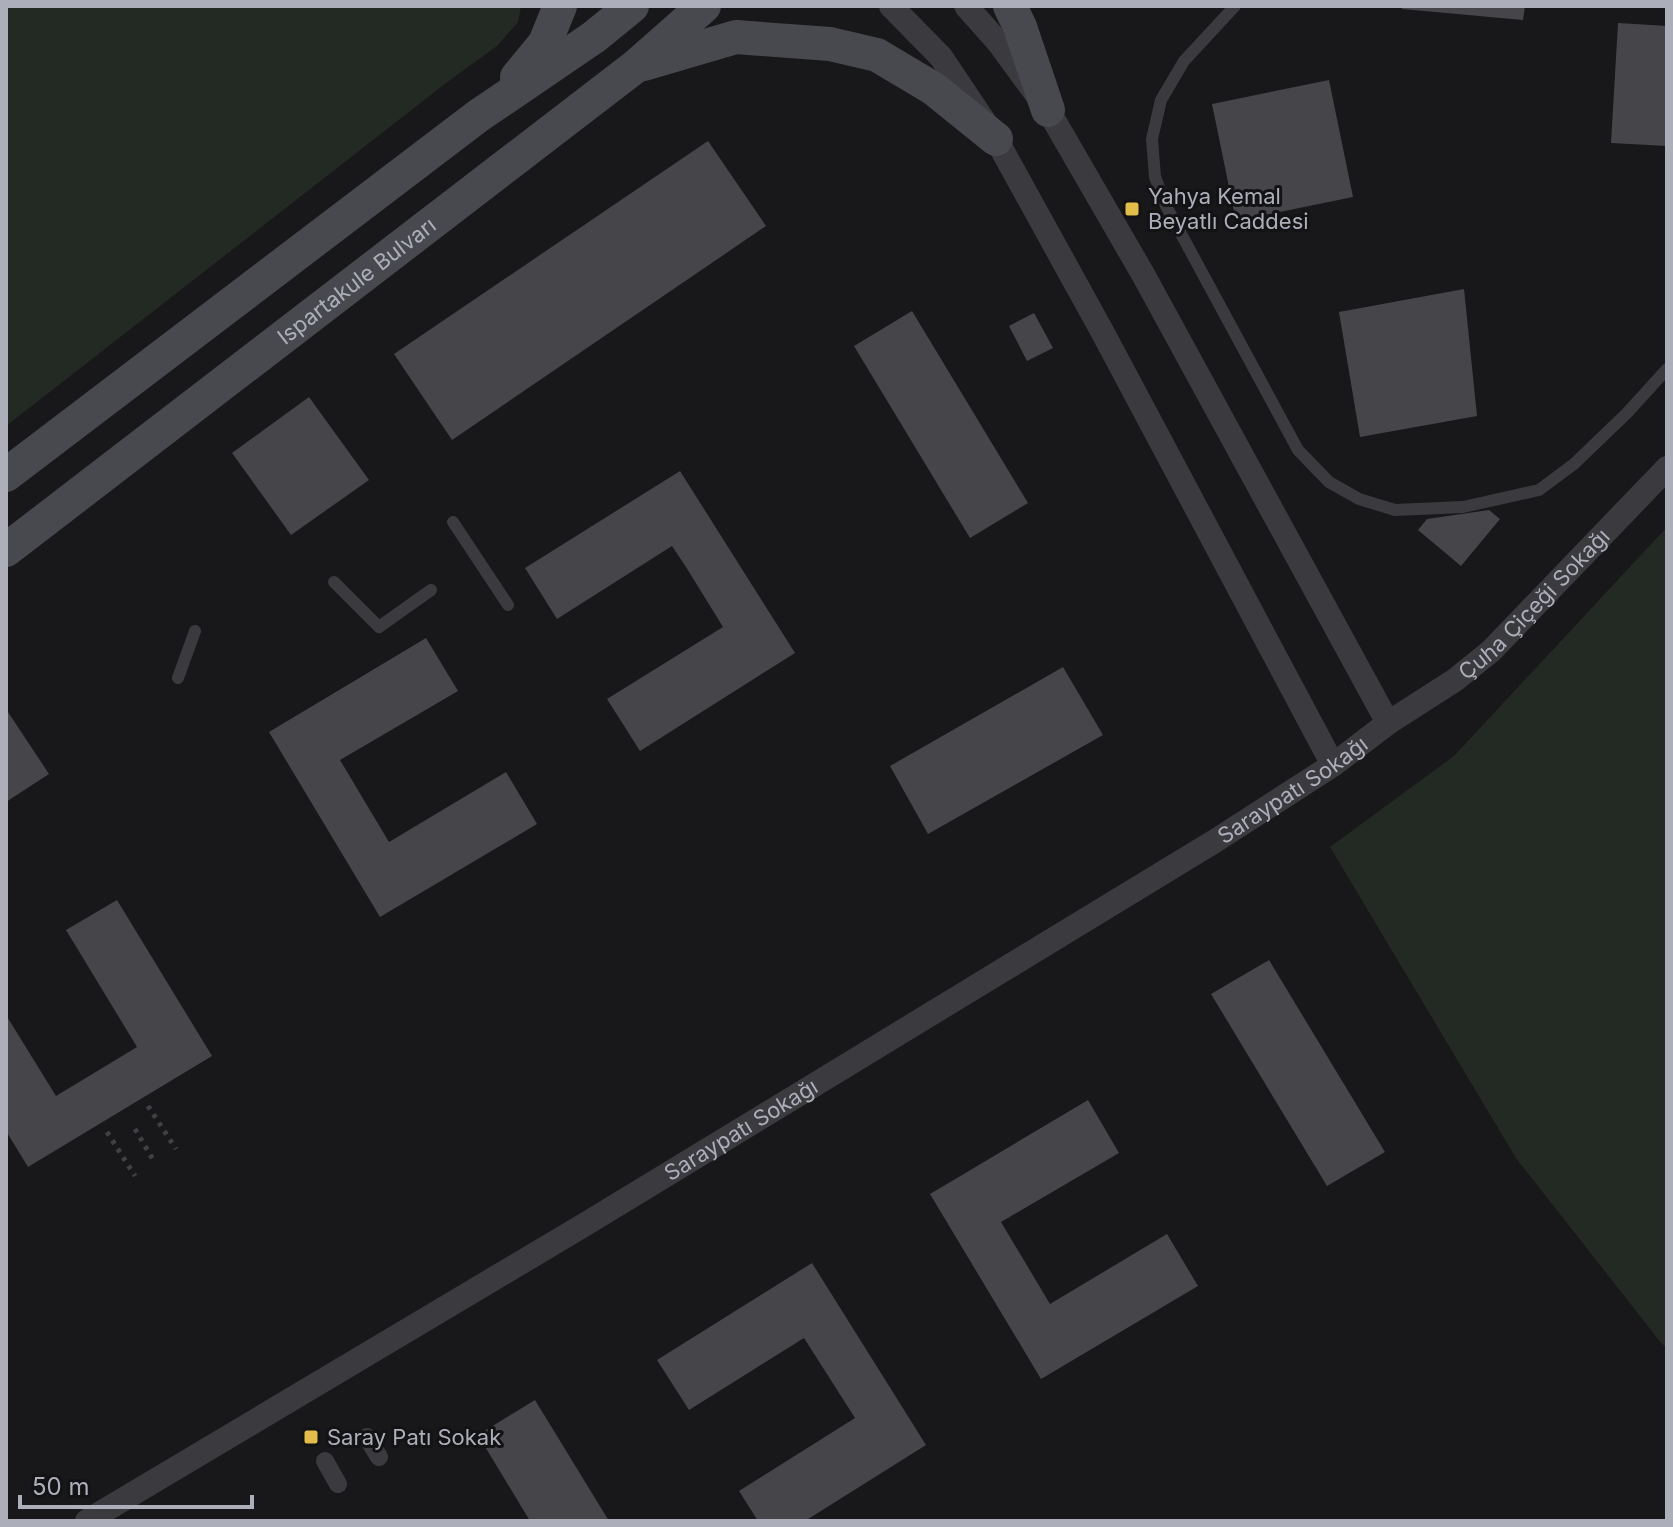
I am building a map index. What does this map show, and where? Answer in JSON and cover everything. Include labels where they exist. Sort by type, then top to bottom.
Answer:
[{"type":"main road","points":[[478,116],[545,43],[560,6]]},
{"type":"main road","points":[[6,475],[478,116],[594,37],[632,6]]},
{"type":"main road","name":"Ispartakule Bulvarı","points":[[6,550],[636,66],[704,6]]},
{"type":"main road","points":[[1010,6],[1048,110]]},
{"type":"main road","points":[[636,66],[736,37],[830,44],[877,55],[934,89],[996,139]]},
{"type":"street","points":[[891,6],[941,57],[996,139],[1333,765]]},
{"type":"street","points":[[966,6],[998,42],[1048,110],[1144,276],[1388,723]]},
{"type":"street","name":"Çuha Çiçeği Sokağı","points":[[1388,723],[1455,680],[1491,651],[1667,468]]},
{"type":"street","name":"Saraypatı Sokağı","points":[[87,1521],[584,1225],[1201,849],[1333,765],[1388,723]]},
{"type":"street","points":[[367,1437],[379,1457]]},
{"type":"street","points":[[325,1461],[338,1484]]},
{"type":"lane","points":[[1235,6],[1184,61],[1161,100],[1152,139],[1155,177],[1166,206],[1298,450],[1329,482],[1359,499],[1395,510],[1463,507],[1539,490],[1574,464],[1667,370]]},
{"type":"lane","points":[[453,522],[508,605]]},
{"type":"lane","points":[[334,582],[379,627],[431,590]]},
{"type":"lane","points":[[178,678],[195,631]]},
{"type":"path","points":[[148,1106],[176,1149]]},
{"type":"path","points":[[135,1129],[155,1163]]},
{"type":"path","points":[[107,1132],[135,1176]]},
{"type":"shaded area","points":[[6,6],[521,6],[518,22],[497,46],[6,426]]},
{"type":"shaded area","points":[[1667,527],[1667,1349],[1516,1158],[1330,847],[1454,756]]},
{"type":"building","points":[[1402,6],[1525,6],[1523,20],[1402,9]]},
{"type":"building","points":[[1618,23],[1667,26],[1667,146],[1611,143]]},
{"type":"building","points":[[1329,80],[1353,197],[1236,221],[1212,104]]},
{"type":"building","points":[[708,141],[766,226],[452,440],[394,354]]},
{"type":"building","points":[[1464,289],[1477,416],[1360,437],[1339,312]]},
{"type":"building","points":[[912,311],[1028,503],[970,538],[854,346]]},
{"type":"building","points":[[1034,313],[1053,348],[1027,361],[1009,326]]},
{"type":"building","points":[[309,397],[369,480],[291,535],[232,453]]},
{"type":"building","points":[[680,471],[795,653],[640,751],[607,699],[723,627],[686,567],[672,546],[557,619],[525,568]]},
{"type":"building","points":[[1489,510],[1500,519],[1461,566],[1418,530],[1427,519]]},
{"type":"building","points":[[426,638],[458,691],[340,760],[389,842],[506,772],[537,824],[380,917],[269,732]]},
{"type":"building","points":[[1063,667],[1103,735],[928,834],[890,766]]},
{"type":"building","points":[[6,709],[49,774],[6,802]]},
{"type":"building","points":[[117,900],[212,1056],[28,1167],[6,1131],[6,1015],[56,1096],[137,1047],[66,930]]},
{"type":"building","points":[[1269,960],[1385,1152],[1327,1186],[1211,994]]},
{"type":"building","points":[[1088,1100],[1119,1153],[1001,1222],[1050,1304],[1167,1234],[1198,1286],[1041,1379],[930,1194]]},
{"type":"building","points":[[812,1263],[926,1445],[805,1521],[758,1521],[739,1491],[855,1418],[804,1338],[689,1410],[657,1360]]},
{"type":"building","points":[[535,1400],[609,1521],[530,1521],[478,1435]]},
{"type":"place","name":"Yahya Kemal Beyatlı Caddesi","points":[[1132,209]]},
{"type":"place","name":"Saray Patı Sokak","points":[[311,1437]]}]
